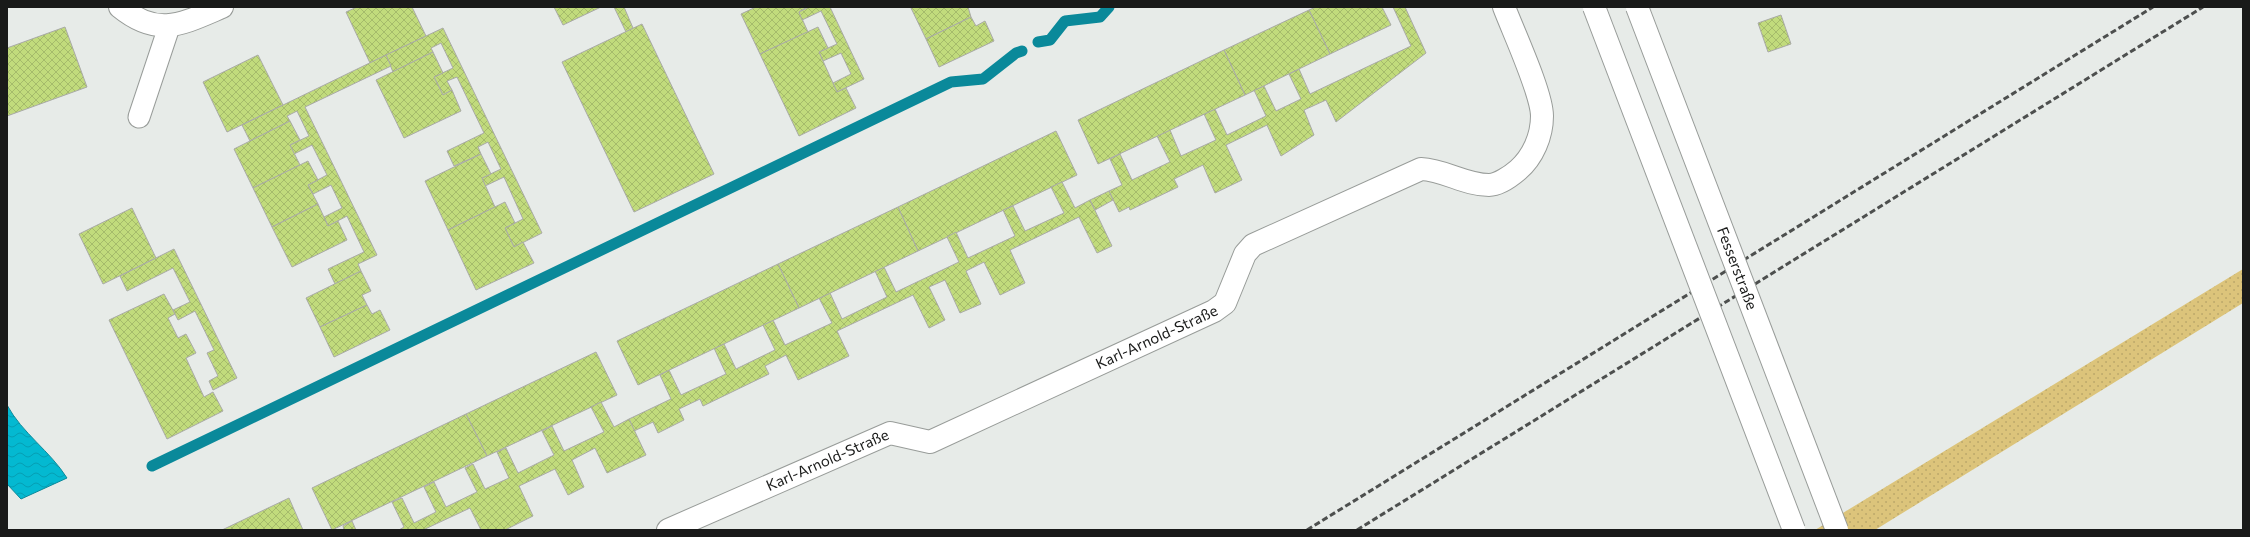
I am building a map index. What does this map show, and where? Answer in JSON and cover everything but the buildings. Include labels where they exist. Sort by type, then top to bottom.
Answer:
[{"type":"street","points":[[120,7],[128,13],[155,24],[169,27],[191,21],[222,7]]},
{"type":"street","name":"Karl-Arnold-Straße","points":[[668,530],[890,433],[930,442],[1214,311],[1225,302],[1245,254],[1253,245],[1422,169],[1434,170],[1472,184],[1491,185],[1511,176],[1527,162],[1538,141],[1542,115],[1536,91],[1504,7]]},
{"type":"street","points":[[1594,7],[1794,530]]},
{"type":"street","name":"Fesserstraße","points":[[1637,7],[1838,530]]},
{"type":"lane","points":[[139,117],[169,27]]},
{"type":"shaded area","points":[[2243,269],[2243,303],[1875,530],[1815,530]]},
{"type":"water","points":[[7,405],[20,424],[53,459],[67,478],[21,499],[7,484]]},
{"type":"waterway","points":[[1038,42],[1050,40],[1065,21],[1100,17],[1109,7]]},
{"type":"waterway","points":[[152,466],[951,82],[983,79],[1016,53],[1022,51]]},
{"type":"railway","points":[[1307,530],[2153,7]]},
{"type":"railway","points":[[1357,530],[2203,7]]}]
